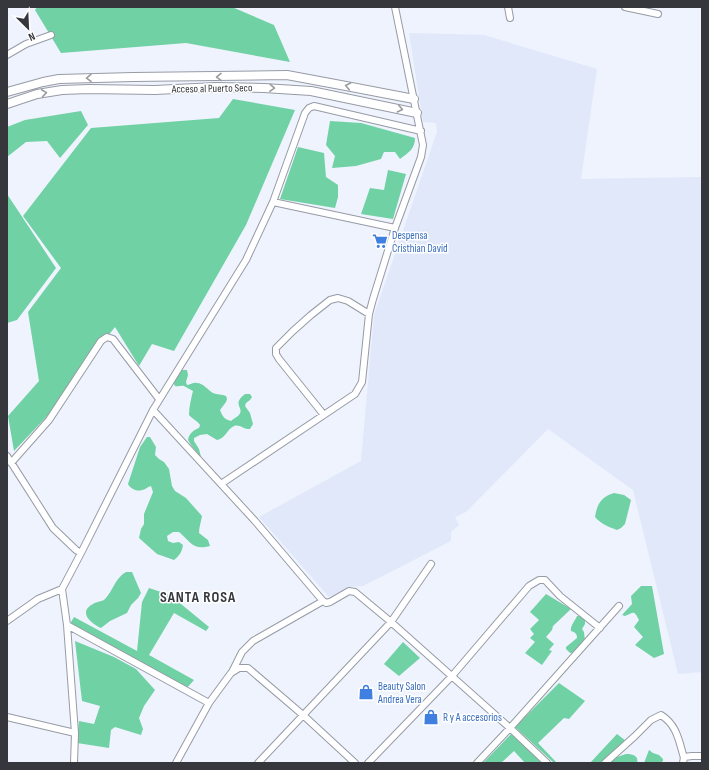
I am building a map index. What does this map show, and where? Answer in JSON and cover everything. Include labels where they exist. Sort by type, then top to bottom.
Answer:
[{"type":"main road","name":"Acceso al Puerto Seco","points":[[7,92],[37,83],[59,79],[287,75],[414,99]]},
{"type":"main road","name":"Acceso al Puerto Seco","points":[[7,104],[37,94],[62,90],[155,90],[216,87],[264,88],[311,90],[417,113]]},
{"type":"street","points":[[220,484],[355,394],[362,382],[369,314],[395,228],[421,157],[423,145],[395,7]]},
{"type":"street","points":[[508,7],[510,18]]},
{"type":"street","points":[[625,7],[658,14]]},
{"type":"street","points":[[7,55],[26,44],[51,35]]},
{"type":"street","points":[[74,763],[75,733],[67,625],[62,589],[159,399],[246,260],[273,202],[305,113],[309,108],[314,106],[421,131]]},
{"type":"street","points":[[273,202],[395,228]]},
{"type":"street","points":[[324,414],[279,359],[276,354],[276,348],[305,320],[330,300],[338,298],[348,301],[369,314]]},
{"type":"street","points":[[11,463],[49,420],[101,341],[107,337],[113,339],[159,399]]},
{"type":"street","points":[[153,410],[255,521],[323,601],[326,603],[330,602],[349,591],[355,592],[452,676],[547,763]]},
{"type":"street","points":[[7,456],[53,528],[81,553]]},
{"type":"street","points":[[258,763],[391,622],[431,564]]},
{"type":"street","points":[[368,763],[452,676],[529,586],[539,580],[545,580],[560,596],[600,628]]},
{"type":"street","points":[[7,621],[38,599],[62,589]]},
{"type":"street","points":[[176,763],[209,703],[231,673],[242,652],[253,641],[323,601]]},
{"type":"street","points":[[477,763],[619,606]]},
{"type":"street","points":[[67,625],[209,703]]},
{"type":"street","points":[[231,673],[239,668],[248,668],[303,715],[355,763]]},
{"type":"street","points":[[605,763],[651,720],[661,715],[668,719],[673,725],[679,739],[683,761]]},
{"type":"street","points":[[7,717],[75,733]]},
{"type":"street","points":[[683,761],[684,757],[702,756]]},
{"type":"shaded area","points":[[409,33],[484,35],[597,69],[581,179],[702,177],[702,672],[678,674],[633,490],[548,429],[466,512],[455,517],[459,525],[451,532],[451,541],[363,586],[349,587],[329,597],[259,517],[361,461],[374,315],[437,132],[436,123],[423,122]]},
{"type":"green space","points":[[37,7],[232,7],[274,25],[290,62],[186,43],[61,53],[35,10]]},
{"type":"green space","points":[[233,99],[295,110],[246,225],[174,351],[152,344],[139,366],[115,327],[50,413],[14,451],[8,416],[39,381],[28,312],[61,268],[23,216],[91,128],[219,118]]},
{"type":"green space","points":[[81,111],[88,125],[60,158],[47,141],[26,142],[7,157],[7,127],[25,120]]},
{"type":"green space","points":[[330,121],[361,123],[415,138],[415,142],[406,155],[400,159],[395,152],[384,152],[381,159],[356,166],[332,168],[335,156],[326,145]]},
{"type":"green space","points":[[298,147],[324,153],[326,177],[338,185],[338,197],[335,208],[280,199]]},
{"type":"green space","points":[[388,170],[406,174],[393,219],[361,214],[370,188],[384,190]]},
{"type":"green space","points":[[7,194],[56,268],[17,320],[7,323]]},
{"type":"green space","points":[[182,370],[187,370],[187,385],[199,383],[213,393],[226,396],[226,402],[220,410],[224,417],[231,421],[239,415],[239,401],[241,398],[245,394],[250,394],[252,397],[245,406],[250,413],[253,424],[250,429],[234,426],[217,440],[207,434],[194,438],[201,457],[188,440],[191,434],[199,428],[200,425],[189,415],[193,391],[184,386],[175,386],[174,384]]},
{"type":"green space","points":[[147,437],[150,437],[156,447],[155,455],[164,462],[169,469],[172,486],[175,491],[186,498],[202,516],[199,533],[208,540],[210,546],[196,546],[189,542],[179,532],[173,532],[167,536],[168,541],[173,543],[179,542],[183,545],[180,554],[174,560],[157,554],[139,538],[144,524],[144,514],[153,492],[151,486],[143,490],[135,490],[128,484],[140,447]]},
{"type":"green space","points":[[614,493],[624,495],[631,500],[625,524],[617,530],[602,523],[595,517],[600,502]]},
{"type":"green space","points":[[126,572],[132,572],[141,593],[131,605],[127,613],[110,621],[101,628],[87,617],[86,610],[95,603],[105,599],[119,578]]},
{"type":"green space","points":[[641,586],[652,586],[664,654],[654,658],[635,645],[643,637],[634,627],[639,620],[635,613],[625,616],[622,615],[632,604],[631,596]]},
{"type":"green space","points":[[149,588],[170,595],[209,627],[206,631],[174,613],[149,655],[194,680],[186,689],[70,624],[74,617],[137,651],[142,602]]},
{"type":"green space","points":[[546,594],[571,609],[553,626],[552,630],[546,637],[554,644],[549,650],[552,651],[542,665],[525,653],[535,642],[530,638],[534,634],[530,629],[539,620],[530,612]]},
{"type":"green space","points":[[577,616],[580,616],[585,620],[585,624],[582,629],[584,632],[585,642],[576,652],[570,653],[566,647],[577,638],[576,634],[571,631],[571,629]]},
{"type":"green space","points":[[75,641],[114,657],[136,669],[155,690],[144,706],[139,718],[143,729],[141,735],[115,727],[111,730],[109,748],[77,743],[79,721],[94,724],[100,706],[82,701]]},
{"type":"green space","points":[[403,642],[420,658],[399,676],[384,664]]},
{"type":"green space","points":[[559,683],[585,701],[569,719],[564,718],[538,743],[557,763],[554,763],[515,727]]},
{"type":"green space","points":[[513,732],[547,763],[525,763],[514,751],[501,763],[484,762]]},
{"type":"green space","points":[[617,734],[626,741],[602,763],[590,763]]},
{"type":"green space","points":[[649,750],[659,755],[663,761],[660,763],[644,763]]},
{"type":"green space","points":[[626,754],[635,756],[637,763],[610,763],[617,757]]},
{"type":"place","name":"Despensa Cristhian David","points":[[380,241]]},
{"type":"place","name":"Beauty Salon Andrea Vera","points":[[366,692]]},
{"type":"place","name":"R y A accesorios","points":[[431,717]]},
{"type":"district","name":"SANTA ROSA","points":[[198,597]]}]
